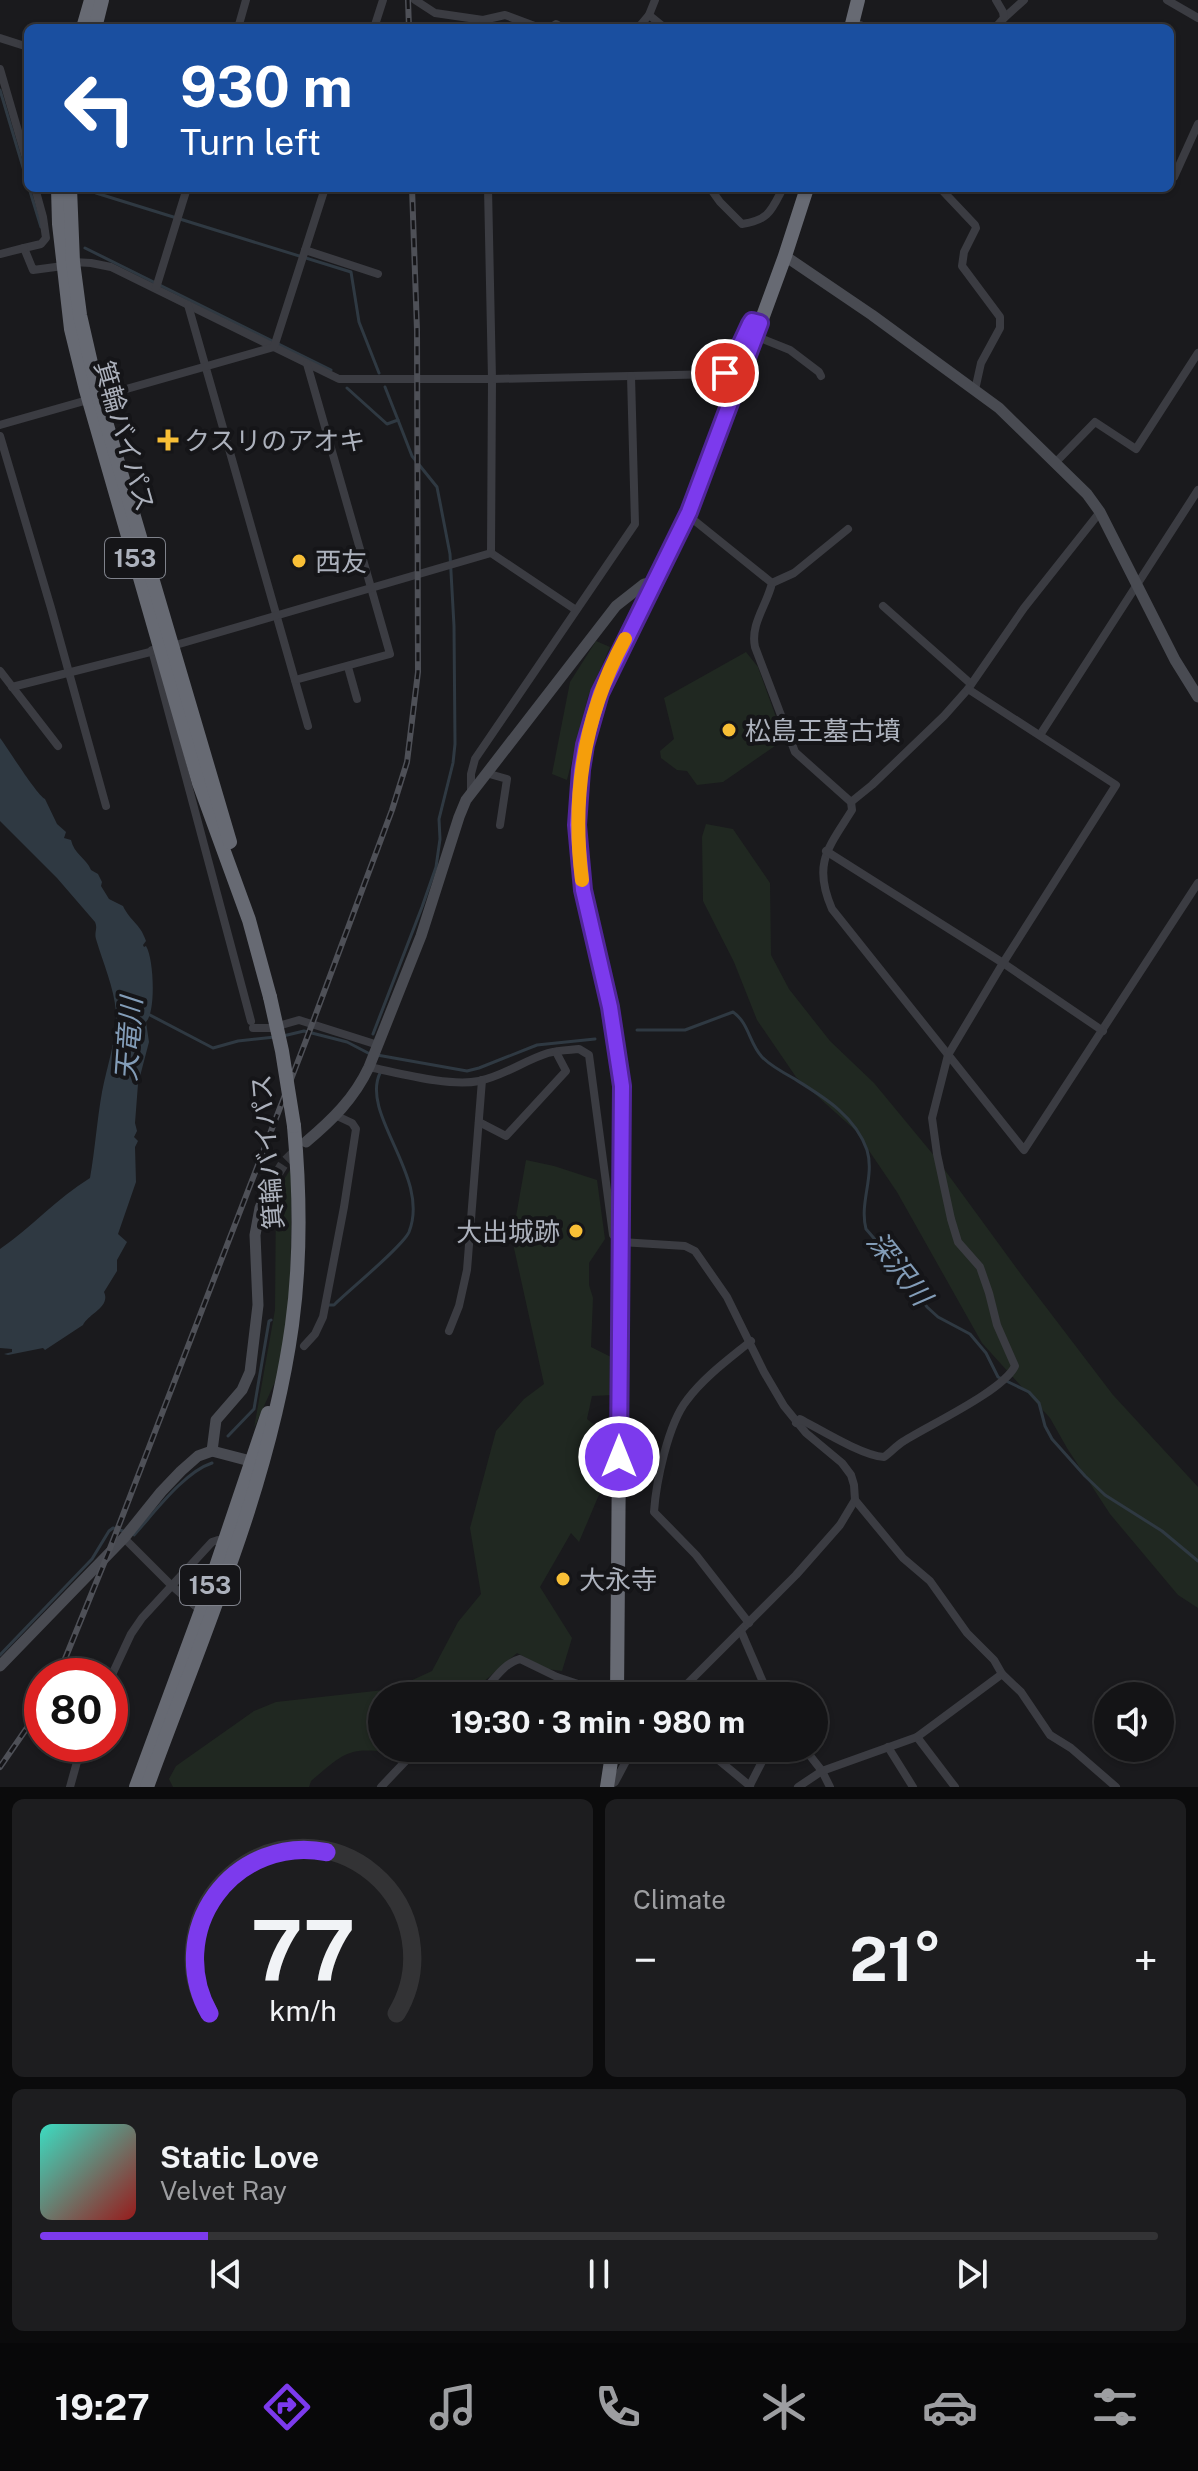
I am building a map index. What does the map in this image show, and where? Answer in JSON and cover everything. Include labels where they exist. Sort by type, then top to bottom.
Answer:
[{"type":"highway","points":[[84,24],[91,0]]},
{"type":"highway","points":[[96,24],[102,0]]},
{"type":"highway","points":[[851,24],[858,0]]},
{"type":"highway","name":"箕輪バイパス","points":[[59,192],[68,264],[94,399],[162,649],[251,913],[249,920],[270,997],[294,1126],[299,1204],[293,1323],[282,1383],[257,1463],[136,1787]]},
{"type":"highway","name":"箕輪バイパス","points":[[68,264],[70,192]]},
{"type":"highway","points":[[617,1682],[622,1086],[610,1007],[583,890],[578,796],[585,745],[600,693],[687,517],[785,256],[806,192]]},
{"type":"highway","name":"箕輪バイパス","points":[[147,1787],[238,1542],[257,1463]]},
{"type":"highway","points":[[607,1787],[611,1762]]},
{"type":"main road","points":[[785,256],[999,408],[1087,494],[1100,512],[1175,660],[1198,697]]},
{"type":"main road","points":[[306,1142],[337,1116],[361,1084],[370,1066],[435,896],[459,817],[471,792],[616,606],[644,584],[656,581]]},
{"type":"main road","points":[[212,1451],[216,1420],[242,1390],[250,1372],[258,1305],[255,1235],[268,1188]]},
{"type":"main road","points":[[0,1666],[124,1538],[181,1471],[198,1456],[212,1451],[257,1463]]},
{"type":"street","points":[[239,24],[246,0]]},
{"type":"street","points":[[375,24],[383,0]]},
{"type":"street","points":[[415,0],[435,13],[483,24],[505,15],[529,24]]},
{"type":"street","points":[[641,24],[655,0]]},
{"type":"street","points":[[996,0],[1004,18]]},
{"type":"street","points":[[999,24],[1024,0]]},
{"type":"street","points":[[1167,0],[1198,18]]},
{"type":"street","points":[[649,15],[660,24]]},
{"type":"street","points":[[0,38],[24,46]]},
{"type":"street","points":[[0,69],[24,151]]},
{"type":"street","points":[[1174,177],[1198,124]]},
{"type":"street","points":[[0,254],[41,244],[46,238],[36,192]]},
{"type":"street","points":[[157,285],[186,192]]},
{"type":"street","points":[[275,343],[324,192]]},
{"type":"street","points":[[488,192],[492,379],[491,553]]},
{"type":"street","points":[[713,192],[742,224],[757,222],[770,213],[781,192]]},
{"type":"street","points":[[944,192],[975,225],[962,266],[1000,317],[1000,328],[981,363],[975,390]]},
{"type":"street","points":[[24,248],[33,270],[91,263],[111,267],[157,285],[188,305],[275,343],[307,364],[339,379],[725,373],[752,321],[758,329],[821,376]]},
{"type":"street","points":[[303,255],[378,274]]},
{"type":"street","points":[[188,305],[308,726]]},
{"type":"street","points":[[0,425],[207,368],[275,343]]},
{"type":"street","points":[[1055,463],[1095,422],[1136,449],[1198,353]]},
{"type":"street","points":[[295,680],[390,654],[307,364]]},
{"type":"street","points":[[471,792],[475,759],[635,524],[631,376]]},
{"type":"street","points":[[0,436],[106,806]]},
{"type":"street","points":[[1040,735],[1198,490]]},
{"type":"street","points":[[851,802],[944,716],[970,687],[1024,608],[1100,512]]},
{"type":"street","points":[[687,517],[772,583]]},
{"type":"street","points":[[848,529],[794,573],[772,583],[752,636],[755,647],[795,752],[851,802],[852,810],[822,862],[832,909],[1024,1150],[1198,883]]},
{"type":"street","points":[[12,687],[162,649],[491,553]]},
{"type":"street","points":[[491,553],[576,610]]},
{"type":"street","points":[[796,1423],[800,1419],[864,1451],[884,1457],[901,1442],[944,1420],[999,1383],[1015,1366],[997,1325],[980,1267],[958,1242],[937,1154],[932,1118],[948,1055],[1116,785],[970,687],[883,606]]},
{"type":"street","points":[[162,649],[252,1025],[271,1028],[299,1020],[377,1047]]},
{"type":"street","points":[[348,667],[357,699]]},
{"type":"street","points":[[0,671],[58,746]]},
{"type":"street","points":[[486,773],[507,779],[500,825]]},
{"type":"street","points":[[826,851],[1003,963],[1103,1031]]},
{"type":"street","points":[[370,1066],[459,1082],[482,1080],[552,1052],[579,1049],[589,1055],[613,1235],[621,1242],[685,1246],[695,1251],[727,1297],[784,1406],[796,1423],[842,1463],[851,1475],[855,1500],[840,1525],[796,1575],[689,1682]]},
{"type":"street","points":[[479,1122],[506,1136],[566,1071],[552,1052]]},
{"type":"street","points":[[449,1331],[464,1289],[467,1270],[482,1080]]},
{"type":"street","points":[[304,1346],[315,1334],[323,1317],[354,1145],[356,1129],[352,1123],[337,1116]]},
{"type":"street","points":[[749,1623],[696,1555],[654,1512],[668,1441],[685,1402],[751,1341]]},
{"type":"street","points":[[855,1500],[903,1558],[930,1581],[967,1633],[1021,1692],[1050,1735],[1071,1748],[1116,1787]]},
{"type":"street","points":[[124,1538],[201,1611]]},
{"type":"street","points":[[120,1658],[142,1618],[212,1542],[218,1540]]},
{"type":"street","points":[[741,1631],[763,1682]]},
{"type":"street","points":[[492,1682],[506,1666],[520,1659],[570,1682]]},
{"type":"street","points":[[798,1787],[822,1771],[917,1737],[1002,1674]]},
{"type":"street","points":[[917,1737],[955,1787]]},
{"type":"street","points":[[888,1747],[913,1787]]},
{"type":"street","points":[[70,1787],[77,1762]]},
{"type":"street","points":[[381,1787],[405,1762]]},
{"type":"street","points":[[607,1787],[615,1782],[626,1762]]},
{"type":"street","points":[[721,1762],[750,1786],[762,1762]]},
{"type":"street","points":[[815,1762],[830,1787]]},
{"type":"shaded area","points":[[596,641],[610,647],[588,697],[567,780],[552,774],[570,682]]},
{"type":"shaded area","points":[[746,652],[758,667],[782,741],[723,782],[697,785],[687,771],[677,770],[661,758],[660,751],[674,739],[664,698]]},
{"type":"shaded area","points":[[706,824],[733,829],[770,883],[771,955],[789,989],[830,1041],[874,1083],[936,1158],[1113,1395],[1198,1487],[1198,1608],[1178,1595],[1110,1514],[1050,1418],[982,1343],[897,1192],[855,1130],[796,1077],[757,1020],[734,962],[703,901],[702,837]]},
{"type":"shaded area","points":[[526,1160],[597,1180],[605,1239],[589,1263],[589,1285],[593,1298],[591,1347],[611,1357],[613,1395],[592,1396],[587,1419],[609,1437],[612,1477],[598,1497],[579,1542],[571,1533],[540,1587],[572,1638],[562,1671],[547,1669],[517,1653],[483,1682],[408,1682],[432,1671],[458,1622],[481,1594],[470,1528],[496,1431],[524,1399],[544,1384],[512,1239]]},
{"type":"shaded area","points":[[292,1167],[290,1305],[279,1373],[254,1428],[275,1310],[276,1192]]},
{"type":"shaded area","points":[[368,1692],[368,1750],[343,1756],[311,1781],[309,1787],[173,1787],[169,1779],[176,1766],[254,1711],[276,1702]]},
{"type":"water","name":"天竜川","points":[[0,738],[45,799],[57,824],[66,832],[64,838],[71,840],[91,870],[98,874],[109,899],[123,906],[141,930],[146,941],[143,945],[151,962],[153,985],[146,1022],[149,1042],[138,1084],[137,1131],[134,1137],[138,1141],[135,1147],[136,1182],[118,1234],[127,1242],[117,1260],[117,1271],[104,1292],[102,1306],[83,1325],[45,1350],[8,1355],[4,1354],[12,1352],[12,1349],[0,1348],[0,1249],[90,1178],[116,1012],[111,984],[96,939],[95,922],[57,878],[0,821]]},
{"type":"waterway","points":[[0,90],[24,171]]},
{"type":"waterway","points":[[30,192],[41,227]]},
{"type":"waterway","points":[[96,193],[351,272],[359,322],[379,373]]},
{"type":"waterway","points":[[85,248],[331,370]]},
{"type":"waterway","points":[[385,387],[398,420]]},
{"type":"waterway","points":[[347,388],[387,424],[398,420],[412,456],[437,487],[450,554],[454,626],[455,744],[439,819],[436,867],[373,1034]]},
{"type":"waterway","name":"深沢川","points":[[637,1030],[685,1030],[733,1012],[765,1060],[826,1099],[846,1117],[862,1138],[869,1160],[864,1209],[866,1229],[903,1272],[927,1307],[938,1317],[970,1334],[986,1353],[998,1377],[1029,1392],[1039,1403],[1052,1439],[1105,1495],[1162,1531],[1198,1561]]},
{"type":"waterway","name":"深沢川","points":[[148,1014],[213,1048],[238,1041],[275,1037]]},
{"type":"waterway","name":"深沢川","points":[[283,1036],[304,1031],[347,1042],[370,1054]]},
{"type":"waterway","name":"深沢川","points":[[377,1055],[467,1071],[537,1045],[595,1039]]},
{"type":"waterway","points":[[329,1305],[334,1305],[409,1232],[413,1211],[411,1190],[379,1108],[376,1090],[380,1073]]},
{"type":"waterway","points":[[228,1436],[254,1409],[271,1320]]},
{"type":"waterway","points":[[134,1535],[180,1484],[212,1463]]},
{"type":"waterway","points":[[0,1655],[92,1559],[109,1531],[113,1528],[123,1531]]},
{"type":"tunnel","points":[[268,1188],[284,1163],[299,1148]]},
{"type":"railway","points":[[408,0],[409,24]]},
{"type":"railway","points":[[65,1658],[305,1043],[407,762],[418,672],[417,330],[412,192]]},
{"type":"railway","points":[[0,1767],[24,1732]]},
{"type":"slow traffic","points":[[582,880],[577,825],[585,745],[600,693],[625,639]]},
{"type":"place","name":"クスリのアオキ","points":[[168,440]]},
{"type":"place","name":"西友","points":[[299,561]]},
{"type":"place","name":"松島王墓古墳","points":[[729,730]]},
{"type":"place","name":"大出城跡","points":[[576,1231]]},
{"type":"place","name":"大永寺","points":[[563,1579]]},
{"type":"route","points":[[619,1457],[622,1086],[610,1007],[583,890],[577,825],[578,796],[585,745],[600,693],[689,512],[760,323],[752,321],[725,373]]}]
